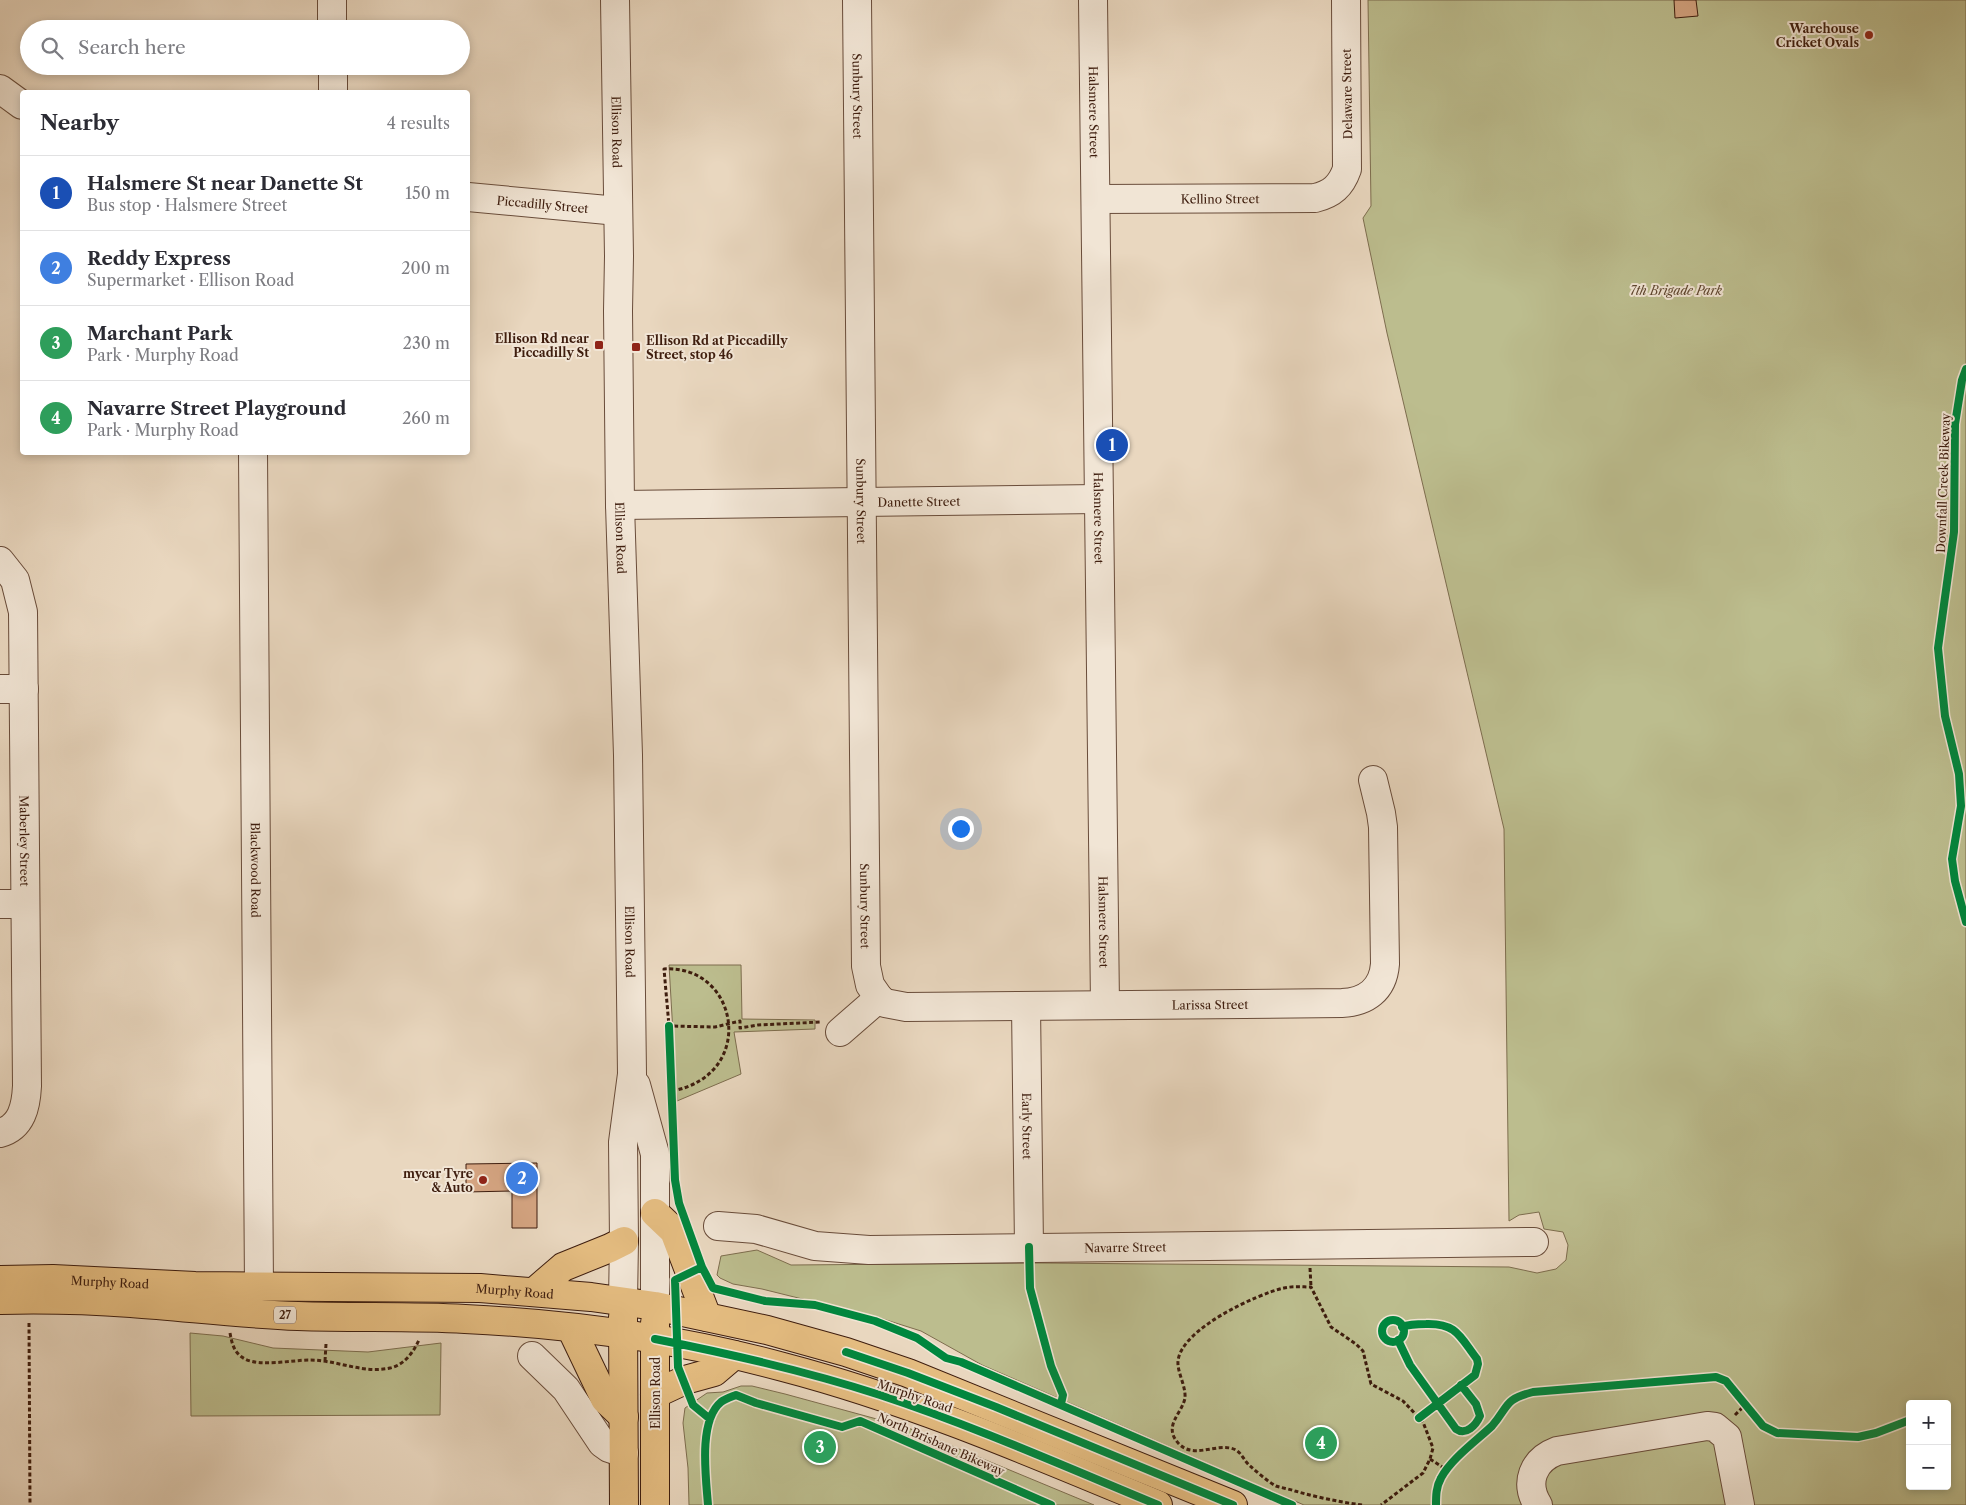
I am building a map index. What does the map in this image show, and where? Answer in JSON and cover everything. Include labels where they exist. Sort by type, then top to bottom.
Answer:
[{"type":"main road","points":[[655,1213],[674,1231],[707,1317]]},
{"type":"main road","points":[[534,1292],[563,1267],[624,1241]]},
{"type":"main road","name":"Murphy Road","points":[[0,1280],[53,1279],[195,1286],[427,1287],[534,1292],[655,1306],[767,1330],[908,1373],[1233,1505]]},
{"type":"main road","name":"Murphy Road","points":[[0,1300],[86,1300],[296,1316],[460,1318],[571,1328],[655,1339],[782,1366],[900,1402],[956,1422],[1158,1505]]},
{"type":"main road","name":"Ellison Road","points":[[622,1301],[624,1505]]},
{"type":"main road","name":"Ellison Road","points":[[655,1306],[655,1505]]},
{"type":"main road","points":[[571,1328],[605,1399],[624,1417]]},
{"type":"main road","points":[[655,1394],[685,1380],[714,1372],[734,1355]]},
{"type":"street","points":[[332,0],[332,20]]},
{"type":"street","name":"Ellison Road","points":[[615,0],[620,505],[628,755],[632,1074],[623,1142],[624,1241],[622,1301]]},
{"type":"street","name":"Sunbury Street","points":[[857,0],[866,966],[870,985],[879,998]]},
{"type":"street","name":"Halsmere Street","points":[[1093,0],[1104,1005]]},
{"type":"street","name":"Delaware Street","points":[[1339,186],[1347,169],[1348,160],[1346,0]]},
{"type":"street","points":[[333,75],[333,90]]},
{"type":"street","points":[[0,89],[20,104]]},
{"type":"street","name":"Kellino Street","points":[[1096,199],[1315,198],[1325,196],[1339,186]]},
{"type":"street","name":"Piccadilly Street","points":[[470,197],[618,211]]},
{"type":"street","name":"Blackwood Road","points":[[253,455],[259,1287]]},
{"type":"street","name":"Danette Street","points":[[620,505],[1099,499]]},
{"type":"street","name":"Maberley Street","points":[[0,560],[15,580],[20,594],[22,612],[12,689],[13,904],[26,1102],[23,1112],[8,1129]]},
{"type":"street","name":"Larissa Street","points":[[879,998],[885,1003],[906,1007],[1342,1003],[1355,1002],[1366,998],[1374,992],[1383,979],[1385,964],[1383,827],[1372,780]]},
{"type":"street","points":[[834,1025],[879,998]]},
{"type":"street","name":"Early Street","points":[[1026,1006],[1029,1247]]},
{"type":"street","name":"Ellison Road","points":[[632,1074],[655,1154],[655,1306]]},
{"type":"street","name":"Navarre Street","points":[[718,1226],[756,1229],[815,1246],[839,1249],[1534,1242]]},
{"type":"street","points":[[532,1356],[566,1389],[602,1443],[609,1448],[624,1453]]},
{"type":"street","points":[[1538,1505],[1530,1484],[1532,1474],[1540,1460],[1548,1454],[1707,1426],[1715,1427],[1727,1437],[1740,1505]]},
{"type":"path","points":[[669,1035],[664,969],[679,970],[692,974],[710,985],[721,1000],[729,1023],[728,1041],[721,1060],[708,1076],[672,1095],[671,1082]]},
{"type":"path","points":[[669,1026],[715,1027],[740,1022],[740,1028],[758,1025],[813,1023],[834,1025]]},
{"type":"path","points":[[1310,1267],[1311,1287],[1331,1327],[1356,1344],[1365,1347],[1371,1384],[1403,1401],[1422,1415],[1432,1448],[1430,1459],[1423,1473],[1381,1505]]},
{"type":"path","points":[[1311,1287],[1285,1288],[1253,1299],[1218,1316],[1201,1329],[1184,1348],[1178,1361],[1185,1399],[1173,1421],[1172,1432],[1179,1444],[1193,1451],[1229,1448],[1241,1453],[1248,1463],[1277,1486],[1362,1505]]},
{"type":"path","points":[[29,1320],[30,1505]]},
{"type":"path","points":[[230,1330],[233,1348],[245,1359],[276,1362],[325,1361],[359,1369],[377,1370],[392,1368],[405,1361],[419,1340]]},
{"type":"path","points":[[325,1361],[326,1344]]},
{"type":"path","points":[[1740,1399],[1751,1412]]},
{"type":"path","points":[[1430,1459],[1447,1470]]},
{"type":"green space","name":"7th Brigade Park","points":[[1368,0],[1966,0],[1966,1505],[1304,1505],[982,1365],[921,1331],[883,1319],[762,1289],[733,1284],[717,1275],[721,1256],[757,1250],[791,1265],[1040,1263],[1509,1267],[1537,1273],[1556,1269],[1566,1260],[1568,1245],[1563,1232],[1544,1229],[1539,1212],[1519,1215],[1509,1221],[1504,829],[1387,333],[1363,218],[1371,206]]},
{"type":"green space","points":[[669,965],[741,965],[742,1019],[815,1020],[815,1029],[734,1032],[741,1074],[677,1101]]},
{"type":"green space","points":[[190,1333],[223,1336],[273,1348],[368,1352],[441,1343],[440,1415],[191,1416]]},
{"type":"green space","points":[[741,1386],[752,1386],[785,1394],[906,1427],[1094,1505],[689,1505],[688,1468],[683,1423],[685,1408],[707,1393],[723,1392]]},
{"type":"building","points":[[1674,0],[1696,0],[1698,16],[1675,18]]},
{"type":"building","points":[[537,1163],[537,1228],[512,1228],[512,1191],[466,1192],[466,1164]]},
{"type":"cycle path","name":"Downfall Creek Bikeway","points":[[1966,369],[1962,380],[1955,424],[1954,532],[1938,648],[1945,716],[1959,774],[1961,806],[1952,859],[1955,881],[1966,922]]},
{"type":"cycle path","points":[[669,1026],[675,1180],[679,1203],[702,1267],[675,1280],[678,1367],[693,1405],[710,1419]]},
{"type":"cycle path","points":[[1029,1247],[1030,1288],[1051,1366],[1063,1395],[1061,1404]]},
{"type":"cycle path","points":[[702,1267],[713,1288],[765,1301],[815,1305],[875,1321],[917,1338],[946,1358],[961,1362],[1292,1505]]},
{"type":"cycle path","points":[[1393,1320],[1401,1323],[1404,1331],[1401,1339],[1393,1342],[1385,1339],[1382,1331],[1385,1323],[1393,1320]]},
{"type":"cycle path","points":[[1402,1327],[1414,1324],[1445,1326],[1462,1338],[1477,1359],[1478,1364],[1475,1375],[1419,1418]]},
{"type":"cycle path","points":[[655,1339],[768,1364],[880,1395],[985,1433],[1158,1505]]},
{"type":"cycle path","points":[[1398,1340],[1410,1365],[1456,1429],[1463,1431],[1473,1426],[1480,1416],[1476,1404],[1461,1385]]},
{"type":"cycle path","points":[[846,1352],[908,1373],[996,1407],[1233,1505]]},
{"type":"cycle path","points":[[1436,1505],[1438,1485],[1451,1464],[1492,1426],[1508,1404],[1516,1398],[1533,1392],[1716,1377],[1726,1381],[1763,1426],[1777,1433],[1858,1437],[1876,1433],[1906,1422]]},
{"type":"cycle path","name":"North Brisbane Bikeway","points":[[708,1505],[705,1450],[709,1422],[721,1402],[736,1395],[756,1403],[842,1427],[860,1421],[1051,1505]]},
{"type":"place","name":"Warehouse Cricket Ovals","points":[[1869,35]]},
{"type":"place","name":"Ellison Rd near Piccadilly St","points":[[599,345]]},
{"type":"place","name":"Ellison Rd at Piccadilly Street, stop 46","points":[[636,347]]},
{"type":"place","name":"Halsmere St near Danette St","points":[[1112,445]]},
{"type":"place","name":"Reddy Express","points":[[522,1178]]},
{"type":"place","name":"mycar Tyre & Auto","points":[[483,1180]]},
{"type":"place","name":"Navarre Street Playground","points":[[1321,1443]]},
{"type":"place","name":"Marchant Park","points":[[820,1447]]}]
